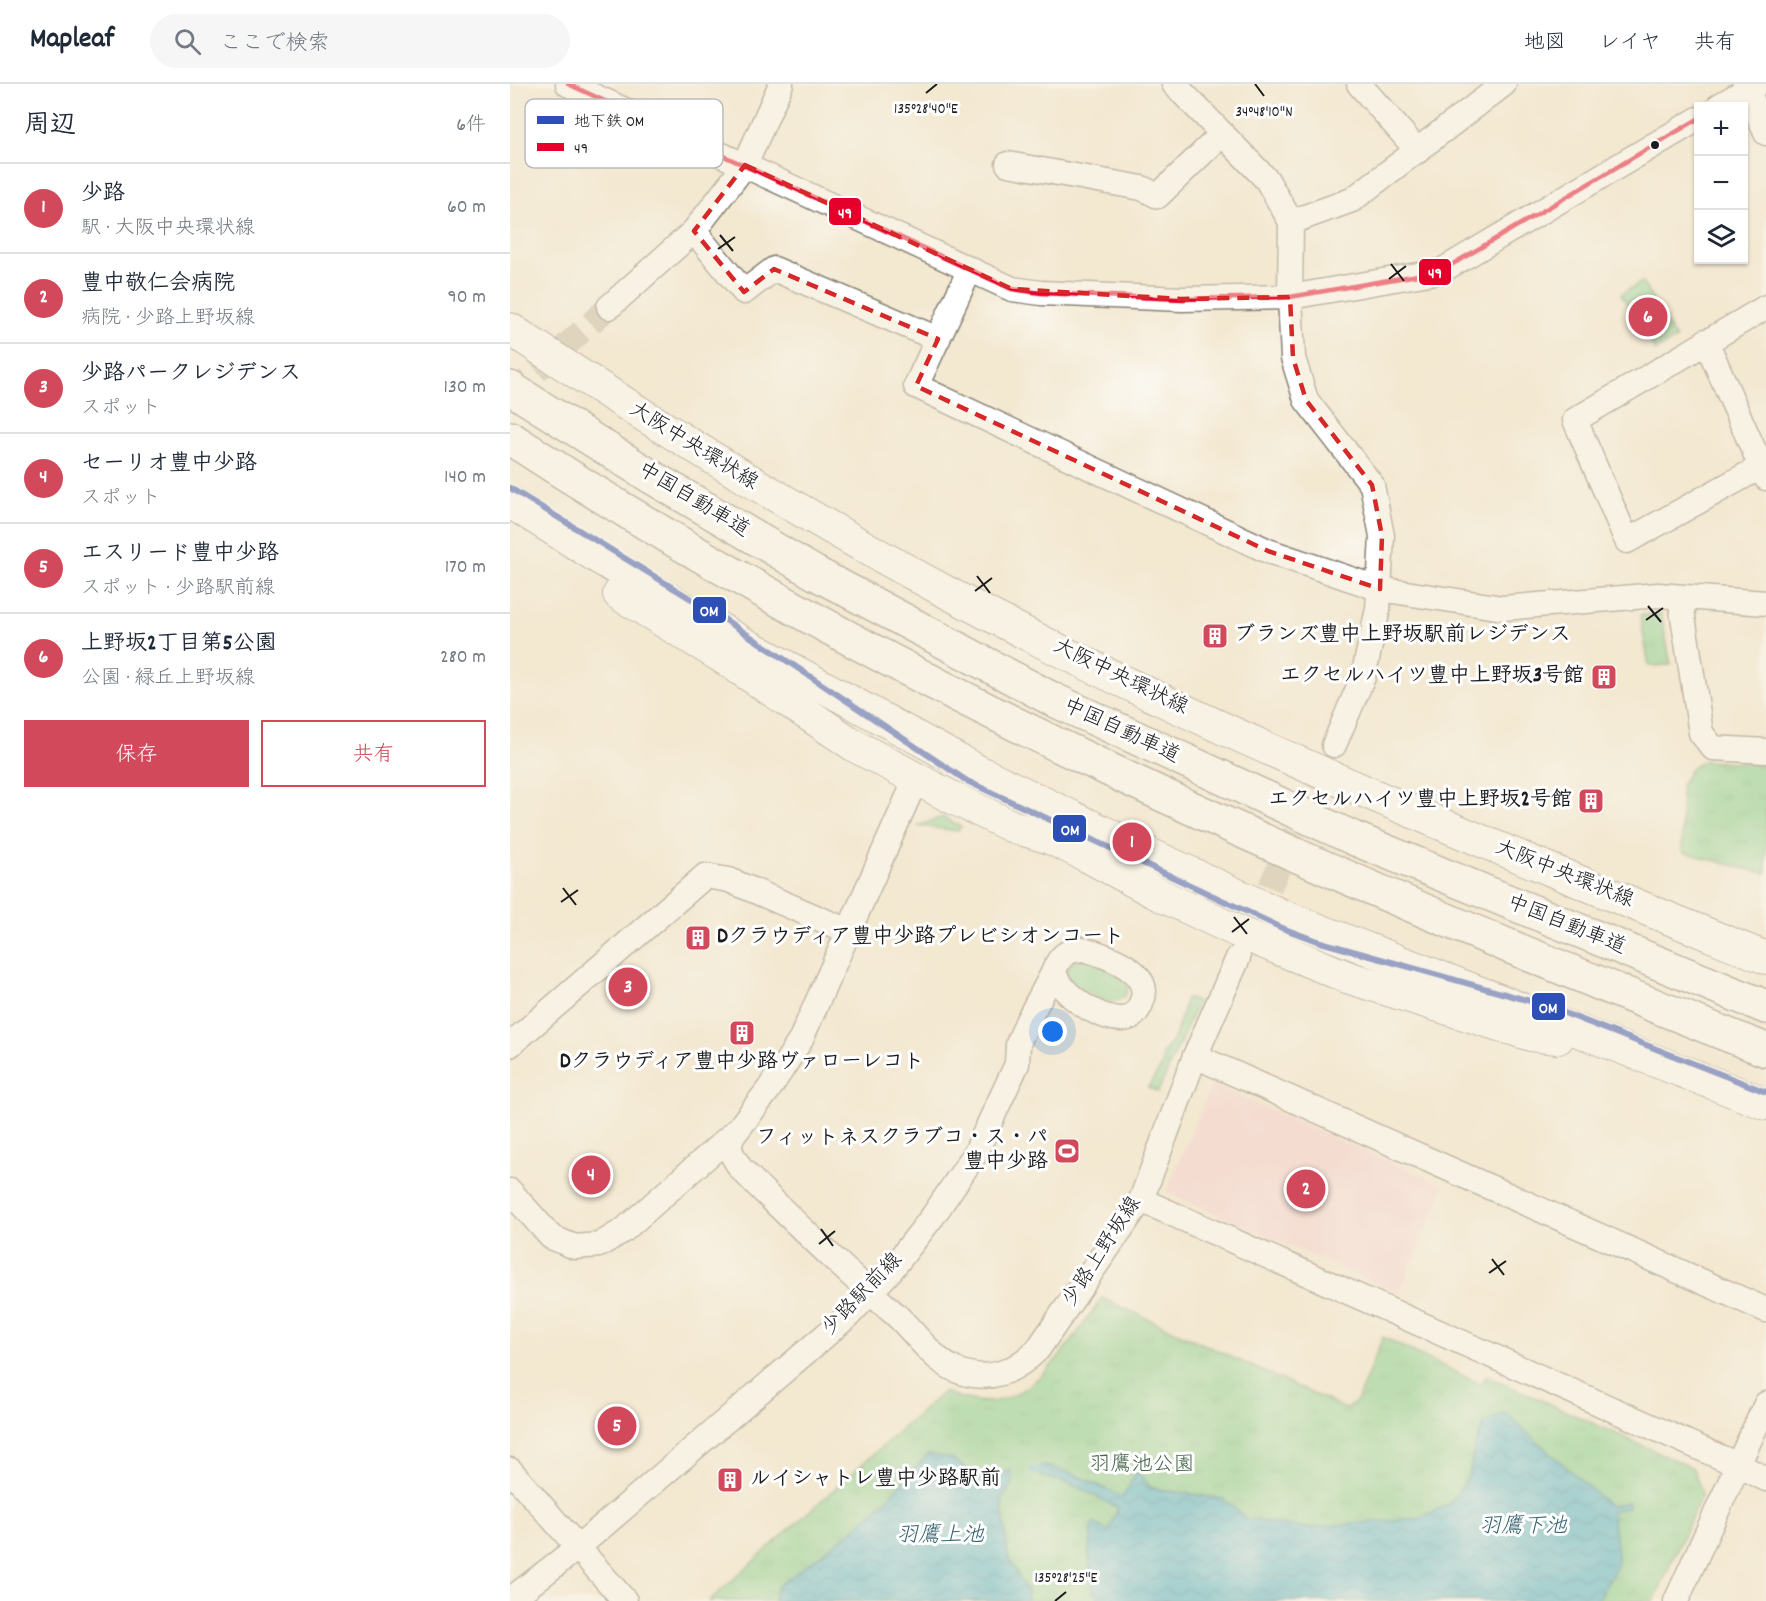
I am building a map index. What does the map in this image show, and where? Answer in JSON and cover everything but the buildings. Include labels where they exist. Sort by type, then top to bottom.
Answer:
[{"type":"highway","name":"中国自動車道","points":[[510,388],[650,476],[815,573],[1052,699],[1353,838],[1766,1007]]},
{"type":"highway","name":"中国自動車道","points":[[510,438],[637,517],[885,657],[1146,789],[1451,923],[1766,1050]]},
{"type":"main road","name":"大阪中央環状線","points":[[510,329],[759,488],[1001,619],[1159,698],[1318,772],[1766,958]]},
{"type":"main road","points":[[510,502],[602,560],[745,644],[978,771],[1069,815],[1283,916],[1766,1104]]},
{"type":"main road","points":[[510,509],[554,547],[629,602],[722,657],[855,746],[1011,826],[1078,851],[1218,922],[1347,977],[1531,1035],[1616,1045]]},
{"type":"main road","points":[[1688,1074],[1766,1118]]},
{"type":"street","points":[[568,84],[601,99]]},
{"type":"street","points":[[609,307],[693,231],[746,165],[781,84]]},
{"type":"street","points":[[1174,84],[1267,180],[1292,222],[1290,297],[1293,358],[1306,400],[1372,485],[1382,536],[1380,589],[1369,656],[1334,745]]},
{"type":"street","points":[[1359,84],[1418,151]]},
{"type":"street","points":[[1292,222],[1352,200],[1504,84]]},
{"type":"street","points":[[1725,102],[1750,86],[1766,133]]},
{"type":"street","points":[[723,155],[1012,289],[1041,293],[1182,299],[1290,297],[1441,272],[1694,121]]},
{"type":"street","points":[[1008,164],[1143,188],[1158,196],[1222,134]]},
{"type":"street","points":[[693,231],[744,292],[774,269],[938,339]]},
{"type":"street","points":[[970,269],[916,386],[1268,551],[1380,589],[1503,608],[1658,595],[1766,603]]},
{"type":"street","points":[[1706,341],[1764,470],[1627,542],[1575,420],[1706,341],[1766,307]]},
{"type":"street","points":[[1680,597],[1701,733],[1713,748],[1766,751]]},
{"type":"street","points":[[510,1191],[551,1237],[575,1247],[599,1245],[624,1230],[736,1131],[769,1089],[800,1041],[916,779]]},
{"type":"street","points":[[510,1045],[705,876],[729,880],[848,931]]},
{"type":"street","name":"少路駅前線","points":[[510,1600],[577,1548],[848,1316],[900,1260],[957,1183],[975,1154],[1017,1064],[1018,1044],[1054,971],[1065,954],[1083,949],[1131,970],[1139,977],[1145,989],[1138,1008],[1126,1019],[1077,1003]]},
{"type":"street","name":"少路上野坂線","points":[[736,1131],[729,1149],[734,1161],[945,1364],[977,1375],[1006,1372],[1021,1365],[1038,1349],[1140,1200],[1195,1056],[1238,958]]},
{"type":"street","points":[[1054,971],[1060,986],[1077,1003]]},
{"type":"street","points":[[1017,1064],[1030,1049],[1051,1009],[1060,1005],[1077,1003]]},
{"type":"street","points":[[1195,1056],[1766,1310]]},
{"type":"street","points":[[1140,1200],[1766,1479]]},
{"type":"street","points":[[1676,1601],[1766,1404]]},
{"type":"street","points":[[510,1470],[625,1601]]},
{"type":"highlighted area","points":[[745,165],[1012,289],[1182,299],[1290,297],[1293,358],[1306,400],[1372,485],[1382,536],[1380,589],[1268,551],[916,386],[938,339],[774,269],[744,292],[694,231]]},
{"type":"shaded area","points":[[1212,1084],[1445,1186],[1399,1293],[1166,1192]]},
{"type":"green space","points":[[1642,282],[1676,339],[1655,351],[1621,294]]},
{"type":"green space","points":[[1661,614],[1671,665],[1649,666],[1640,615]]},
{"type":"green space","points":[[1703,761],[1766,764],[1766,874],[1682,852],[1681,785],[1691,769]]},
{"type":"green space","points":[[943,817],[961,827],[958,831],[917,826]]},
{"type":"green space","points":[[1088,958],[1130,982],[1125,996],[1108,1002],[1072,986],[1065,972],[1072,962]]},
{"type":"green space","points":[[1186,998],[1198,1002],[1158,1092],[1148,1087],[1162,1066],[1163,1053],[1175,1037]]},
{"type":"green space","name":"羽鷹池公園","points":[[1102,1298],[1346,1409],[1357,1401],[1383,1337],[1480,1384],[1487,1376],[1693,1468],[1702,1494],[1654,1601],[709,1601],[943,1392],[988,1402],[1006,1398],[1023,1390],[1039,1377],[1068,1346]]},
{"type":"water","name":"羽鷹下池","points":[[1505,1413],[1610,1506],[1628,1502],[1628,1507],[1612,1511],[1618,1564],[1597,1601],[1104,1601],[1092,1592],[1089,1553],[1093,1523],[1109,1531],[1118,1508],[1072,1484],[1040,1476],[1040,1465],[1051,1467],[1083,1478],[1123,1497],[1137,1471],[1151,1488],[1224,1499],[1247,1519],[1306,1528],[1419,1518],[1451,1503],[1469,1475],[1475,1446],[1484,1423]]},
{"type":"water","name":"羽鷹上池","points":[[928,1454],[952,1459],[981,1478],[1010,1470],[1013,1483],[1003,1497],[1002,1505],[1008,1556],[1028,1594],[1028,1601],[774,1601],[777,1587],[853,1530],[886,1500]]},
{"type":"waterway","points":[[1033,1471],[1040,1470]]},
{"type":"tunnel","points":[[510,395],[609,307]]},
{"type":"tunnel","points":[[1255,920],[1328,758]]},
{"type":"metro line","name":"OM","points":[[510,488],[724,619],[967,781],[1282,928],[1317,941],[1544,1005],[1766,1092]]},
{"type":"transit line","name":"49","points":[[568,84],[600,99]]},
{"type":"transit line","name":"49","points":[[723,156],[1012,289],[1041,293],[1182,299],[1290,297],[1441,271],[1694,121]]},
{"type":"place","name":"上野坂2丁目第5公園","points":[[1648,317]]},
{"type":"place","name":"ブランズ豊中上野坂駅前レジデンス","points":[[1215,636]]},
{"type":"place","name":"エクセルハイツ豊中上野坂3号館","points":[[1604,677]]},
{"type":"place","name":"エクセルハイツ豊中上野坂2号館","points":[[1591,801]]},
{"type":"place","name":"少路","points":[[1132,842]]},
{"type":"place","name":"Dクラウディア豊中少路プレビシオンコート","points":[[698,938]]},
{"type":"place","name":"少路パークレジデンス","points":[[628,987]]},
{"type":"place","name":"Dクラウディア豊中少路ヴァローレコト","points":[[742,1033]]},
{"type":"place","name":"フィットネスクラブコ・ス・パ 豊中少路","points":[[1067,1151]]},
{"type":"place","name":"セーリオ豊中少路","points":[[591,1175]]},
{"type":"place","name":"豊中敬仁会病院","points":[[1306,1189]]},
{"type":"place","name":"エスリード豊中少路","points":[[617,1426]]},
{"type":"place","name":"ルイシャトレ豊中少路駅前","points":[[730,1480]]}]
